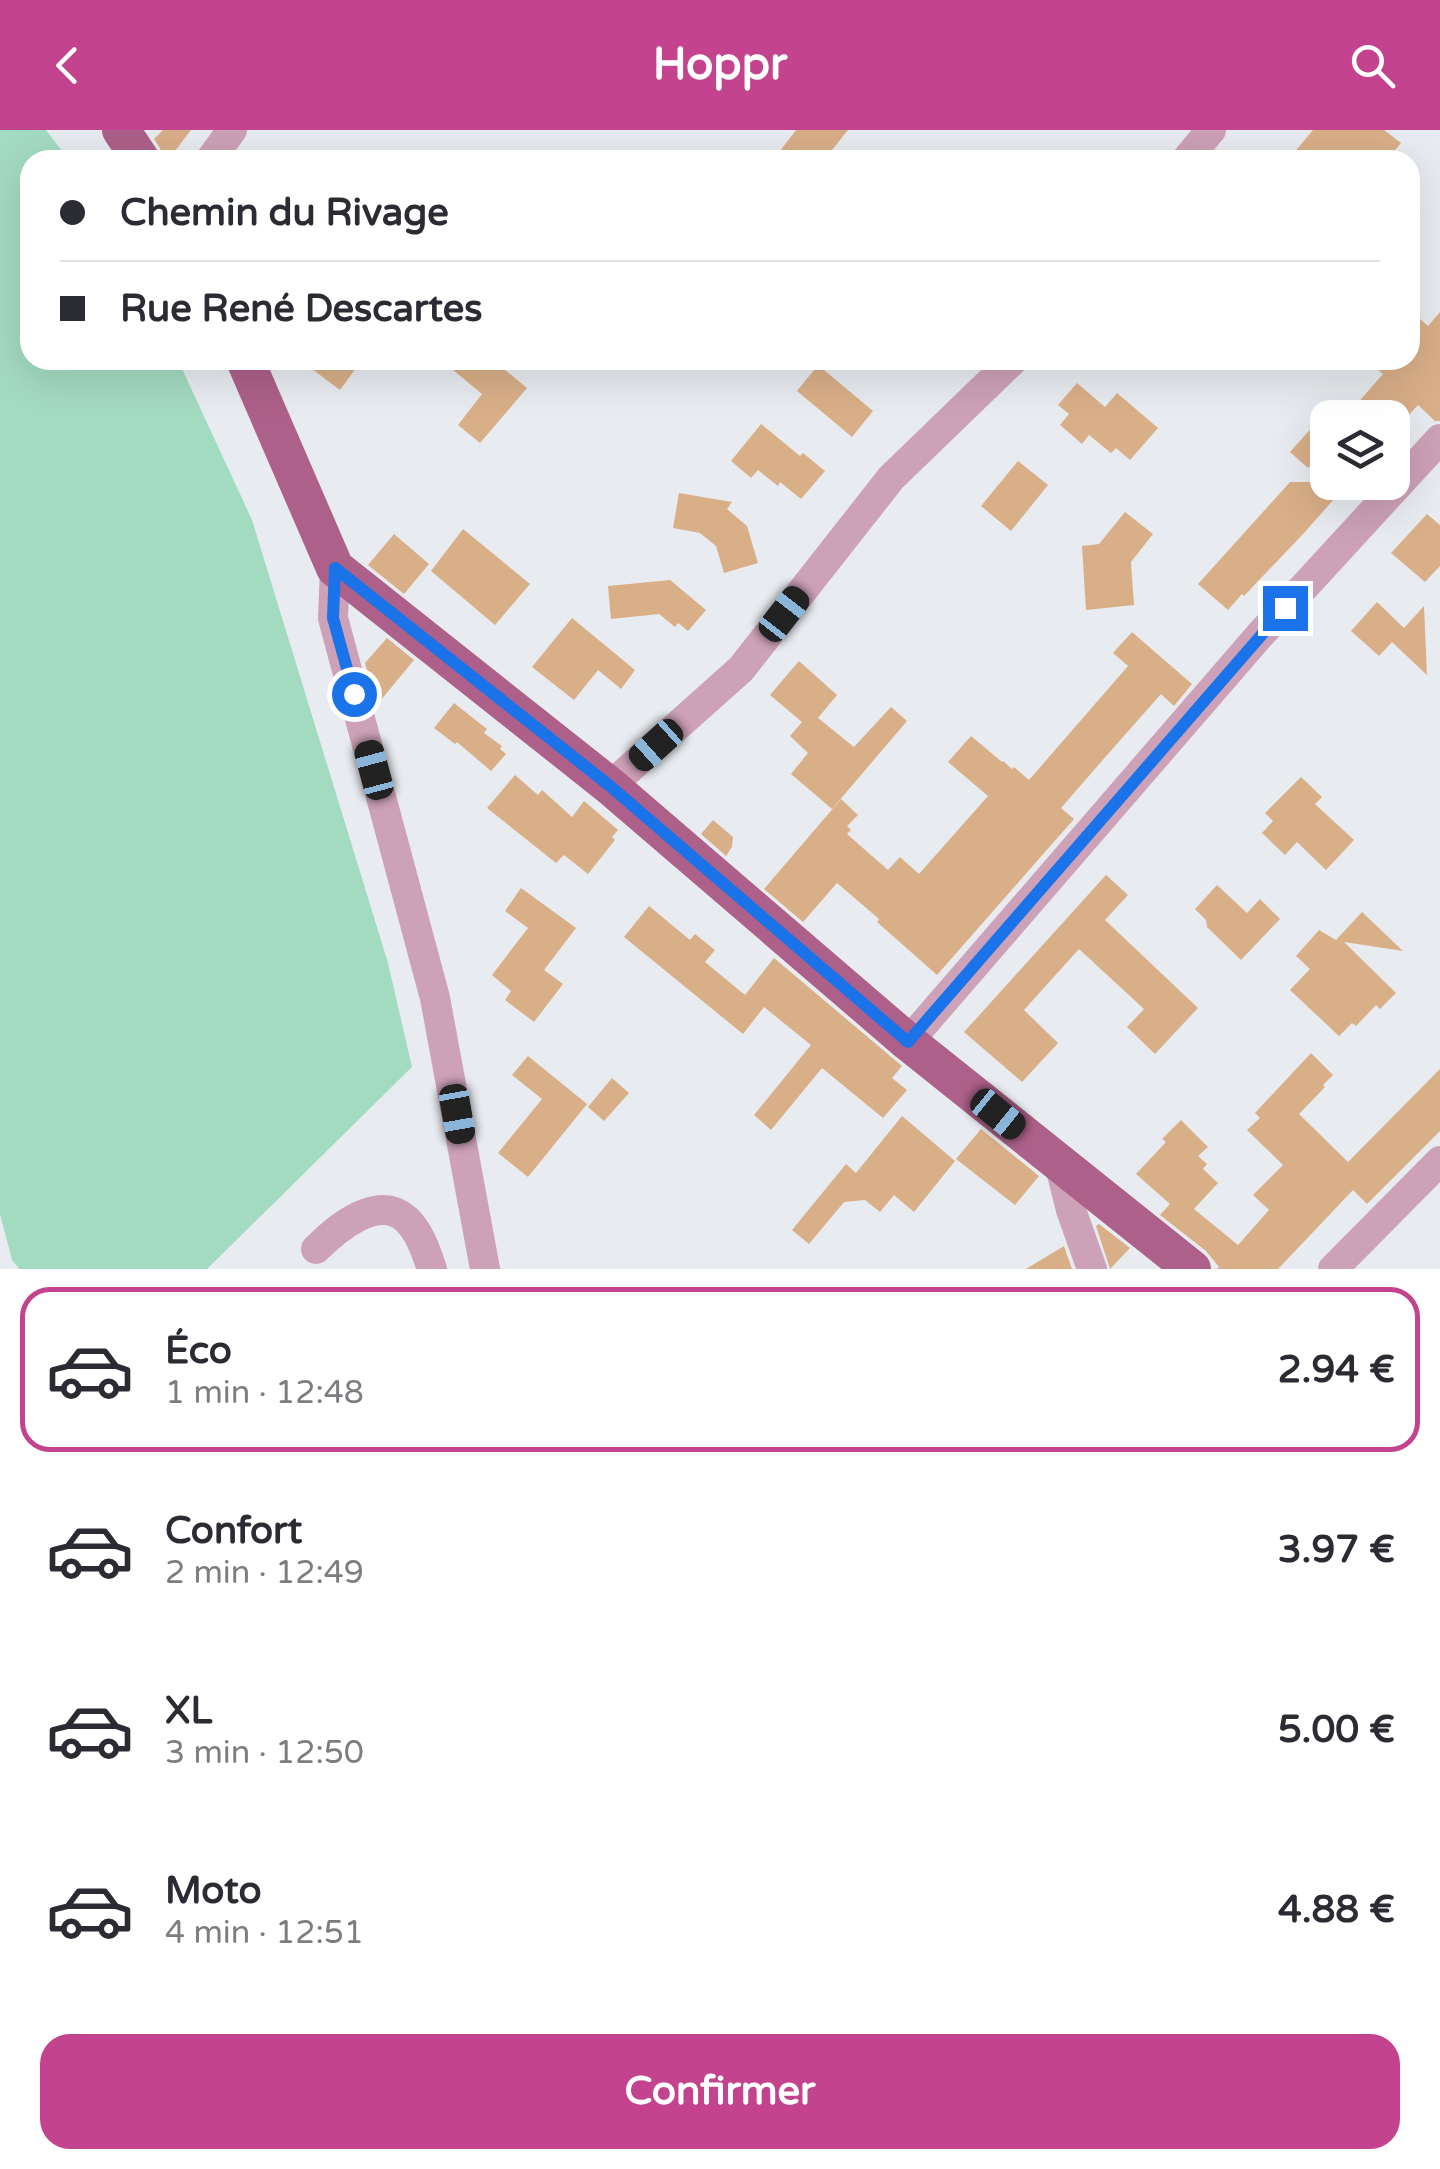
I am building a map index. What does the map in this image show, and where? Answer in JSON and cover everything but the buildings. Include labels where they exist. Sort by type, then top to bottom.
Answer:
[{"type":"main road","points":[[249,370],[335,568],[610,786],[908,1042],[1192,1269]]},
{"type":"street","points":[[1194,150],[1211,130]]},
{"type":"street","points":[[610,786],[741,669],[891,478],[1003,370]]},
{"type":"street","points":[[908,1042],[1259,636],[1440,439]]},
{"type":"street","points":[[335,568],[333,618],[436,998],[485,1269]]},
{"type":"street","points":[[1333,1269],[1440,1161]]},
{"type":"street","points":[[1058,1162],[1092,1269]]},
{"type":"street","points":[[316,1249],[335,1230],[360,1215],[390,1210],[406,1218],[432,1269]]},
{"type":"green space","points":[[0,130],[46,130],[61,150],[20,150],[20,370],[183,370],[252,520],[388,963],[412,1067],[207,1269],[19,1269],[12,1260],[0,1214]]},
{"type":"route","points":[[354,694],[333,618],[335,568],[610,786],[908,1042],[1285,608]]}]
